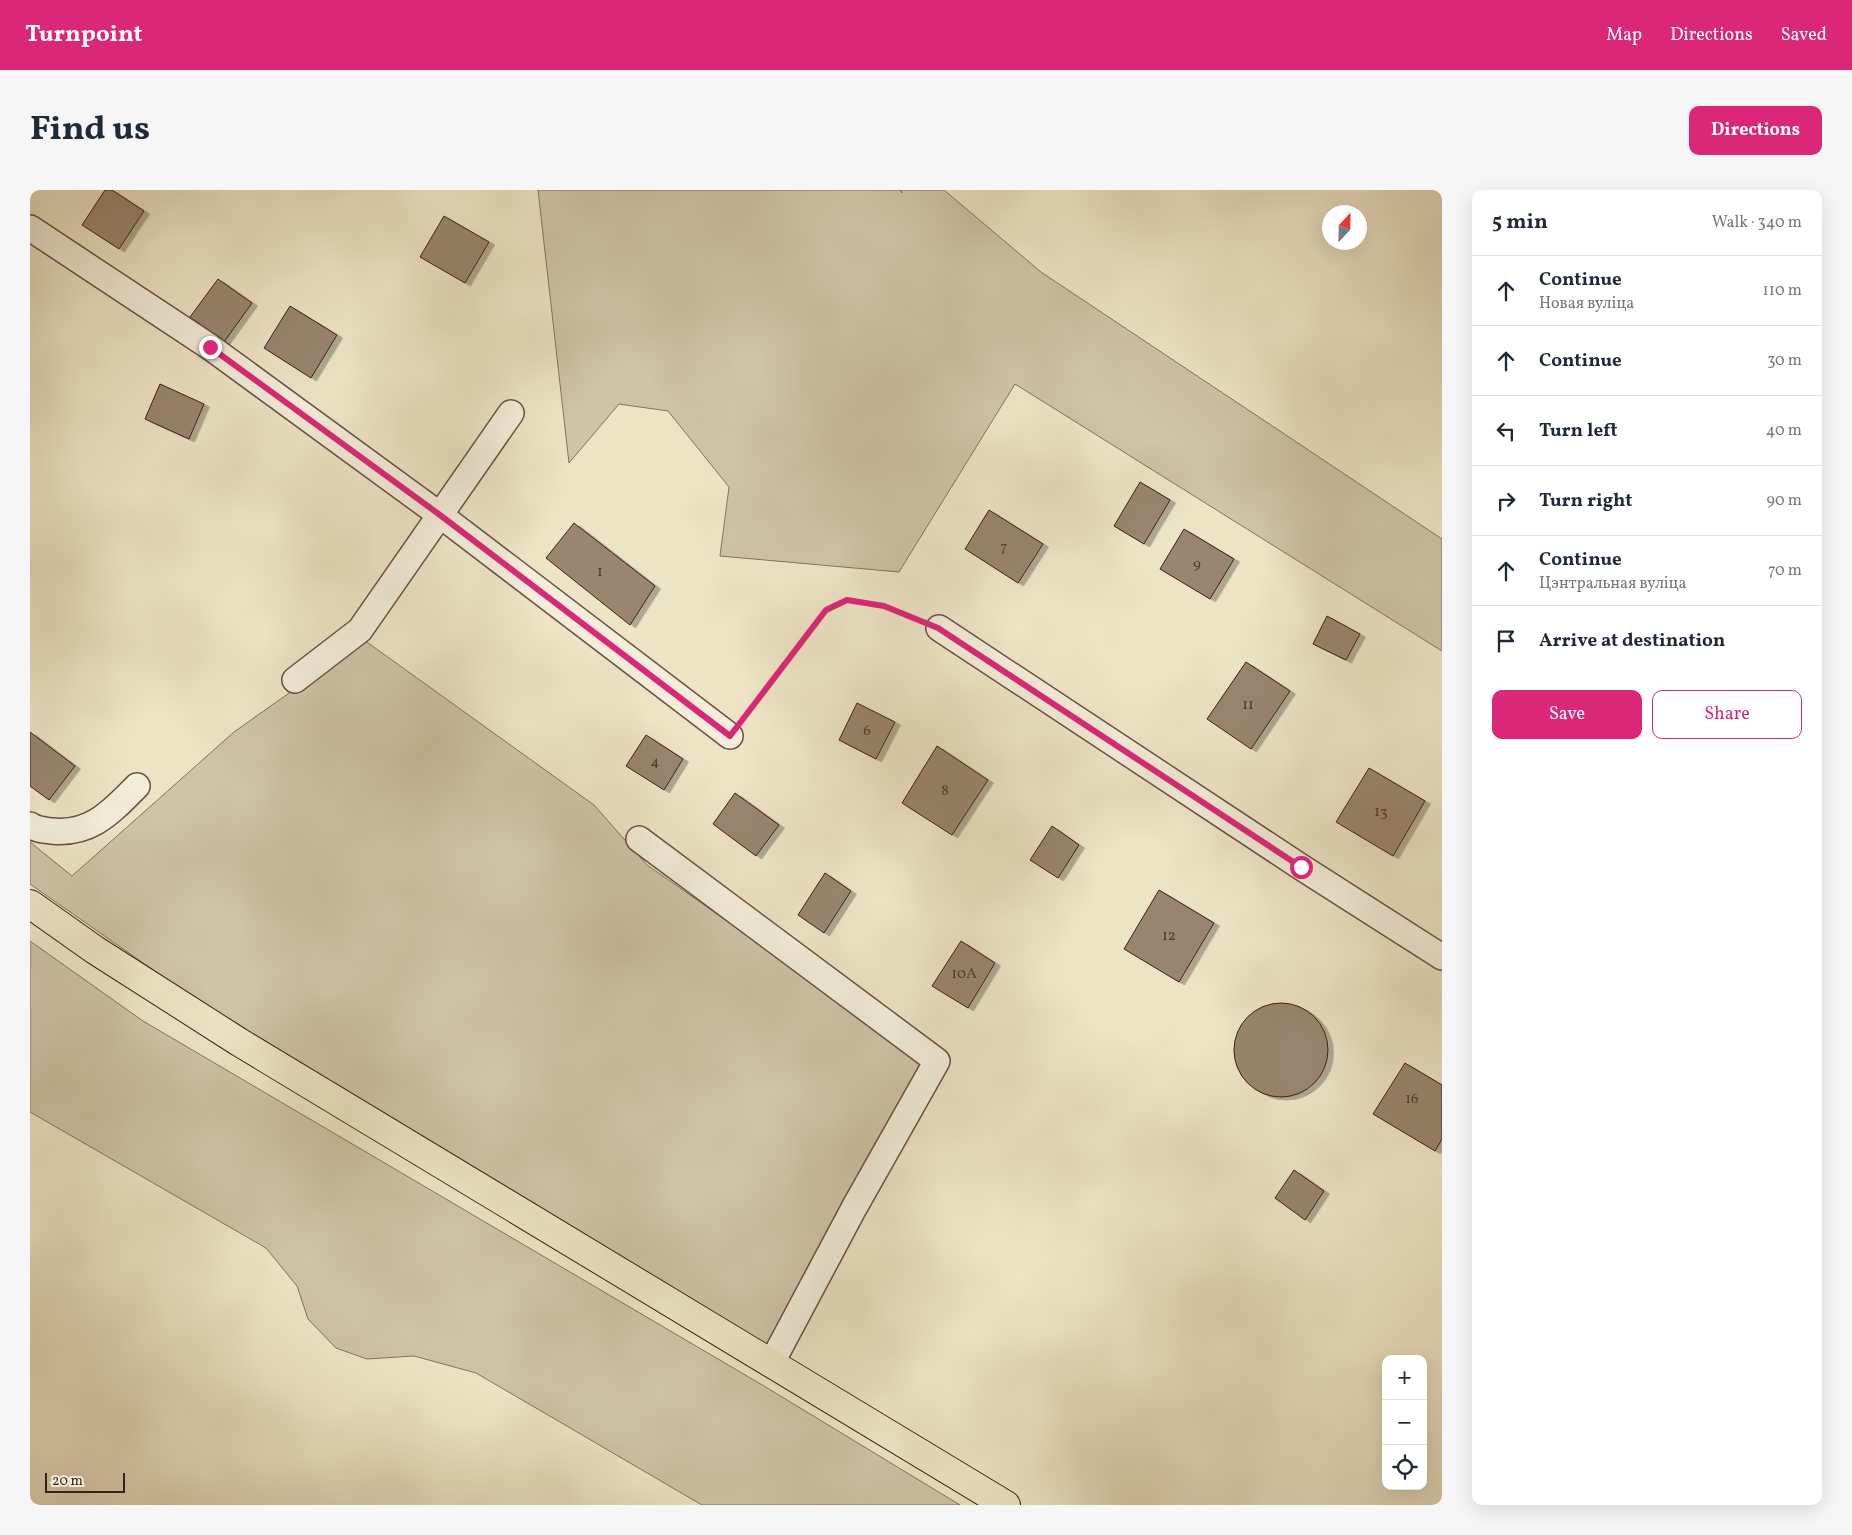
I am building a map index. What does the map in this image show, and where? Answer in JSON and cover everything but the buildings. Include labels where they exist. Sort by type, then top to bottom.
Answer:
[{"type":"main road","points":[[30,904],[95,950],[239,1042],[1006,1505]]},
{"type":"street","points":[[30,228],[210,347],[440,515],[730,736]]},
{"type":"street","points":[[295,680],[360,630],[511,413]]},
{"type":"street","points":[[938,628],[1301,867],[1442,956]]},
{"type":"street","points":[[30,825],[35,829],[60,832],[88,827],[112,810],[137,786]]},
{"type":"street","points":[[639,840],[938,1061],[854,1208],[771,1364]]},
{"type":"path","points":[[730,736],[826,610],[847,600],[884,606],[938,628]]},
{"type":"shaded area","points":[[538,190],[900,190],[902,193],[901,190],[944,190],[1041,272],[1442,539],[1442,651],[1015,384],[899,572],[720,556],[729,487],[668,411],[619,404],[569,463]]},
{"type":"shaded area","points":[[364,640],[594,805],[647,865],[914,1052],[923,1063],[772,1348],[245,1034],[30,884],[30,842],[72,876],[234,732]]},
{"type":"shaded area","points":[[30,941],[143,1021],[764,1386],[960,1505],[702,1505],[476,1373],[414,1356],[367,1359],[336,1348],[308,1319],[297,1286],[266,1248],[30,1112]]},
{"type":"route","points":[[210,347],[440,515],[730,736],[826,610],[847,600],[884,606],[938,628],[1301,867]]}]
